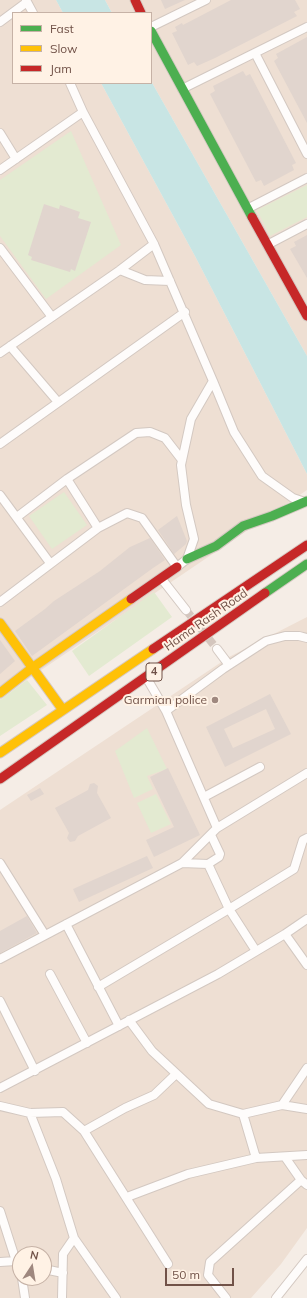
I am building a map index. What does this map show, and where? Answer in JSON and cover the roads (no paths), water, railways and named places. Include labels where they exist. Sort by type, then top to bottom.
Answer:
[{"type":"main road","points":[[134,0],[140,12]]},
{"type":"main road","points":[[152,33],[247,209],[307,316]]},
{"type":"main road","points":[[187,559],[216,546],[243,526],[306,502]]},
{"type":"main road","name":"Hama Rash Road","points":[[0,753],[307,546]]},
{"type":"main road","name":"Hama Rash Road","points":[[0,779],[307,564]]},
{"type":"main road","points":[[0,693],[32,668],[177,567]]},
{"type":"main road","points":[[241,590],[249,604]]},
{"type":"main road","points":[[0,623],[63,710]]},
{"type":"street","points":[[152,27],[206,0]]},
{"type":"street","points":[[13,12],[27,1],[32,12]]},
{"type":"street","points":[[0,22],[12,13]]},
{"type":"street","points":[[182,89],[307,26]]},
{"type":"street","points":[[255,53],[307,154]]},
{"type":"street","points":[[70,84],[83,112],[154,244],[234,432],[262,476],[293,498],[306,502]]},
{"type":"street","points":[[0,170],[83,112]]},
{"type":"street","points":[[0,133],[16,159]]},
{"type":"street","points":[[247,209],[307,178]]},
{"type":"street","points":[[267,245],[307,224]]},
{"type":"street","points":[[0,353],[120,270],[154,244]]},
{"type":"street","points":[[0,248],[52,317]]},
{"type":"street","points":[[120,270],[145,280],[170,281]]},
{"type":"street","points":[[0,444],[184,312]]},
{"type":"street","points":[[10,346],[58,402]]},
{"type":"street","points":[[0,602],[98,528],[127,513],[142,518],[177,567],[187,559],[194,538],[186,505],[181,465],[191,419],[213,381]]},
{"type":"street","points":[[17,517],[67,478],[136,433],[150,432],[165,438],[182,460]]},
{"type":"street","points":[[67,478],[98,528]]},
{"type":"street","points":[[0,494],[50,563]]},
{"type":"street","points":[[161,578],[186,610]]},
{"type":"street","points":[[166,711],[229,665],[266,641],[285,636],[299,636],[307,638]]},
{"type":"street","points":[[217,650],[229,665]]},
{"type":"street","points":[[146,677],[166,711],[217,828]]},
{"type":"street","points":[[204,797],[260,767]]},
{"type":"street","points":[[0,959],[182,863],[217,828],[307,773]]},
{"type":"street","points":[[182,863],[208,864],[220,857],[211,835]]},
{"type":"street","points":[[98,987],[294,869],[303,840],[307,838]]},
{"type":"street","points":[[0,862],[45,935]]},
{"type":"street","points":[[208,864],[229,909],[256,951]]},
{"type":"street","points":[[0,1088],[218,974],[307,919]]},
{"type":"street","points":[[66,924],[119,1026]]},
{"type":"street","points":[[285,934],[307,965]]},
{"type":"street","points":[[50,974],[87,1043]]},
{"type":"street","points":[[0,1001],[35,1070]]},
{"type":"street","points":[[130,1020],[152,1051],[209,1104],[243,1114],[282,1105],[307,1109]]},
{"type":"street","points":[[282,1105],[307,1068]]},
{"type":"street","points":[[84,1131],[125,1108],[154,1096],[176,1074]]},
{"type":"street","points":[[0,1106],[30,1113],[63,1112],[84,1131],[168,1264]]},
{"type":"street","points":[[30,1113],[56,1179],[74,1238],[116,1298]]},
{"type":"street","points":[[243,1114],[256,1158]]},
{"type":"street","points":[[127,1197],[188,1174],[256,1158],[307,1155]]},
{"type":"street","points":[[226,1298],[208,1275],[210,1262],[304,1182],[285,1157]]},
{"type":"street","points":[[0,1211],[12,1246]]},
{"type":"street","points":[[62,1298],[63,1254],[74,1238]]},
{"type":"street","points":[[276,1298],[307,1259]]},
{"type":"street","points":[[0,1262],[12,1263]]},
{"type":"street","points":[[52,1270],[63,1273]]},
{"type":"street","points":[[23,1286],[25,1298]]},
{"type":"water","points":[[56,0],[105,0],[111,12],[62,12]]},
{"type":"water","points":[[152,83],[307,356],[307,474],[196,258],[102,84],[152,84]]},
{"type":"tunnel","points":[[186,610],[217,649]]},
{"type":"place","name":"Garmian police","points":[[215,700]]}]
